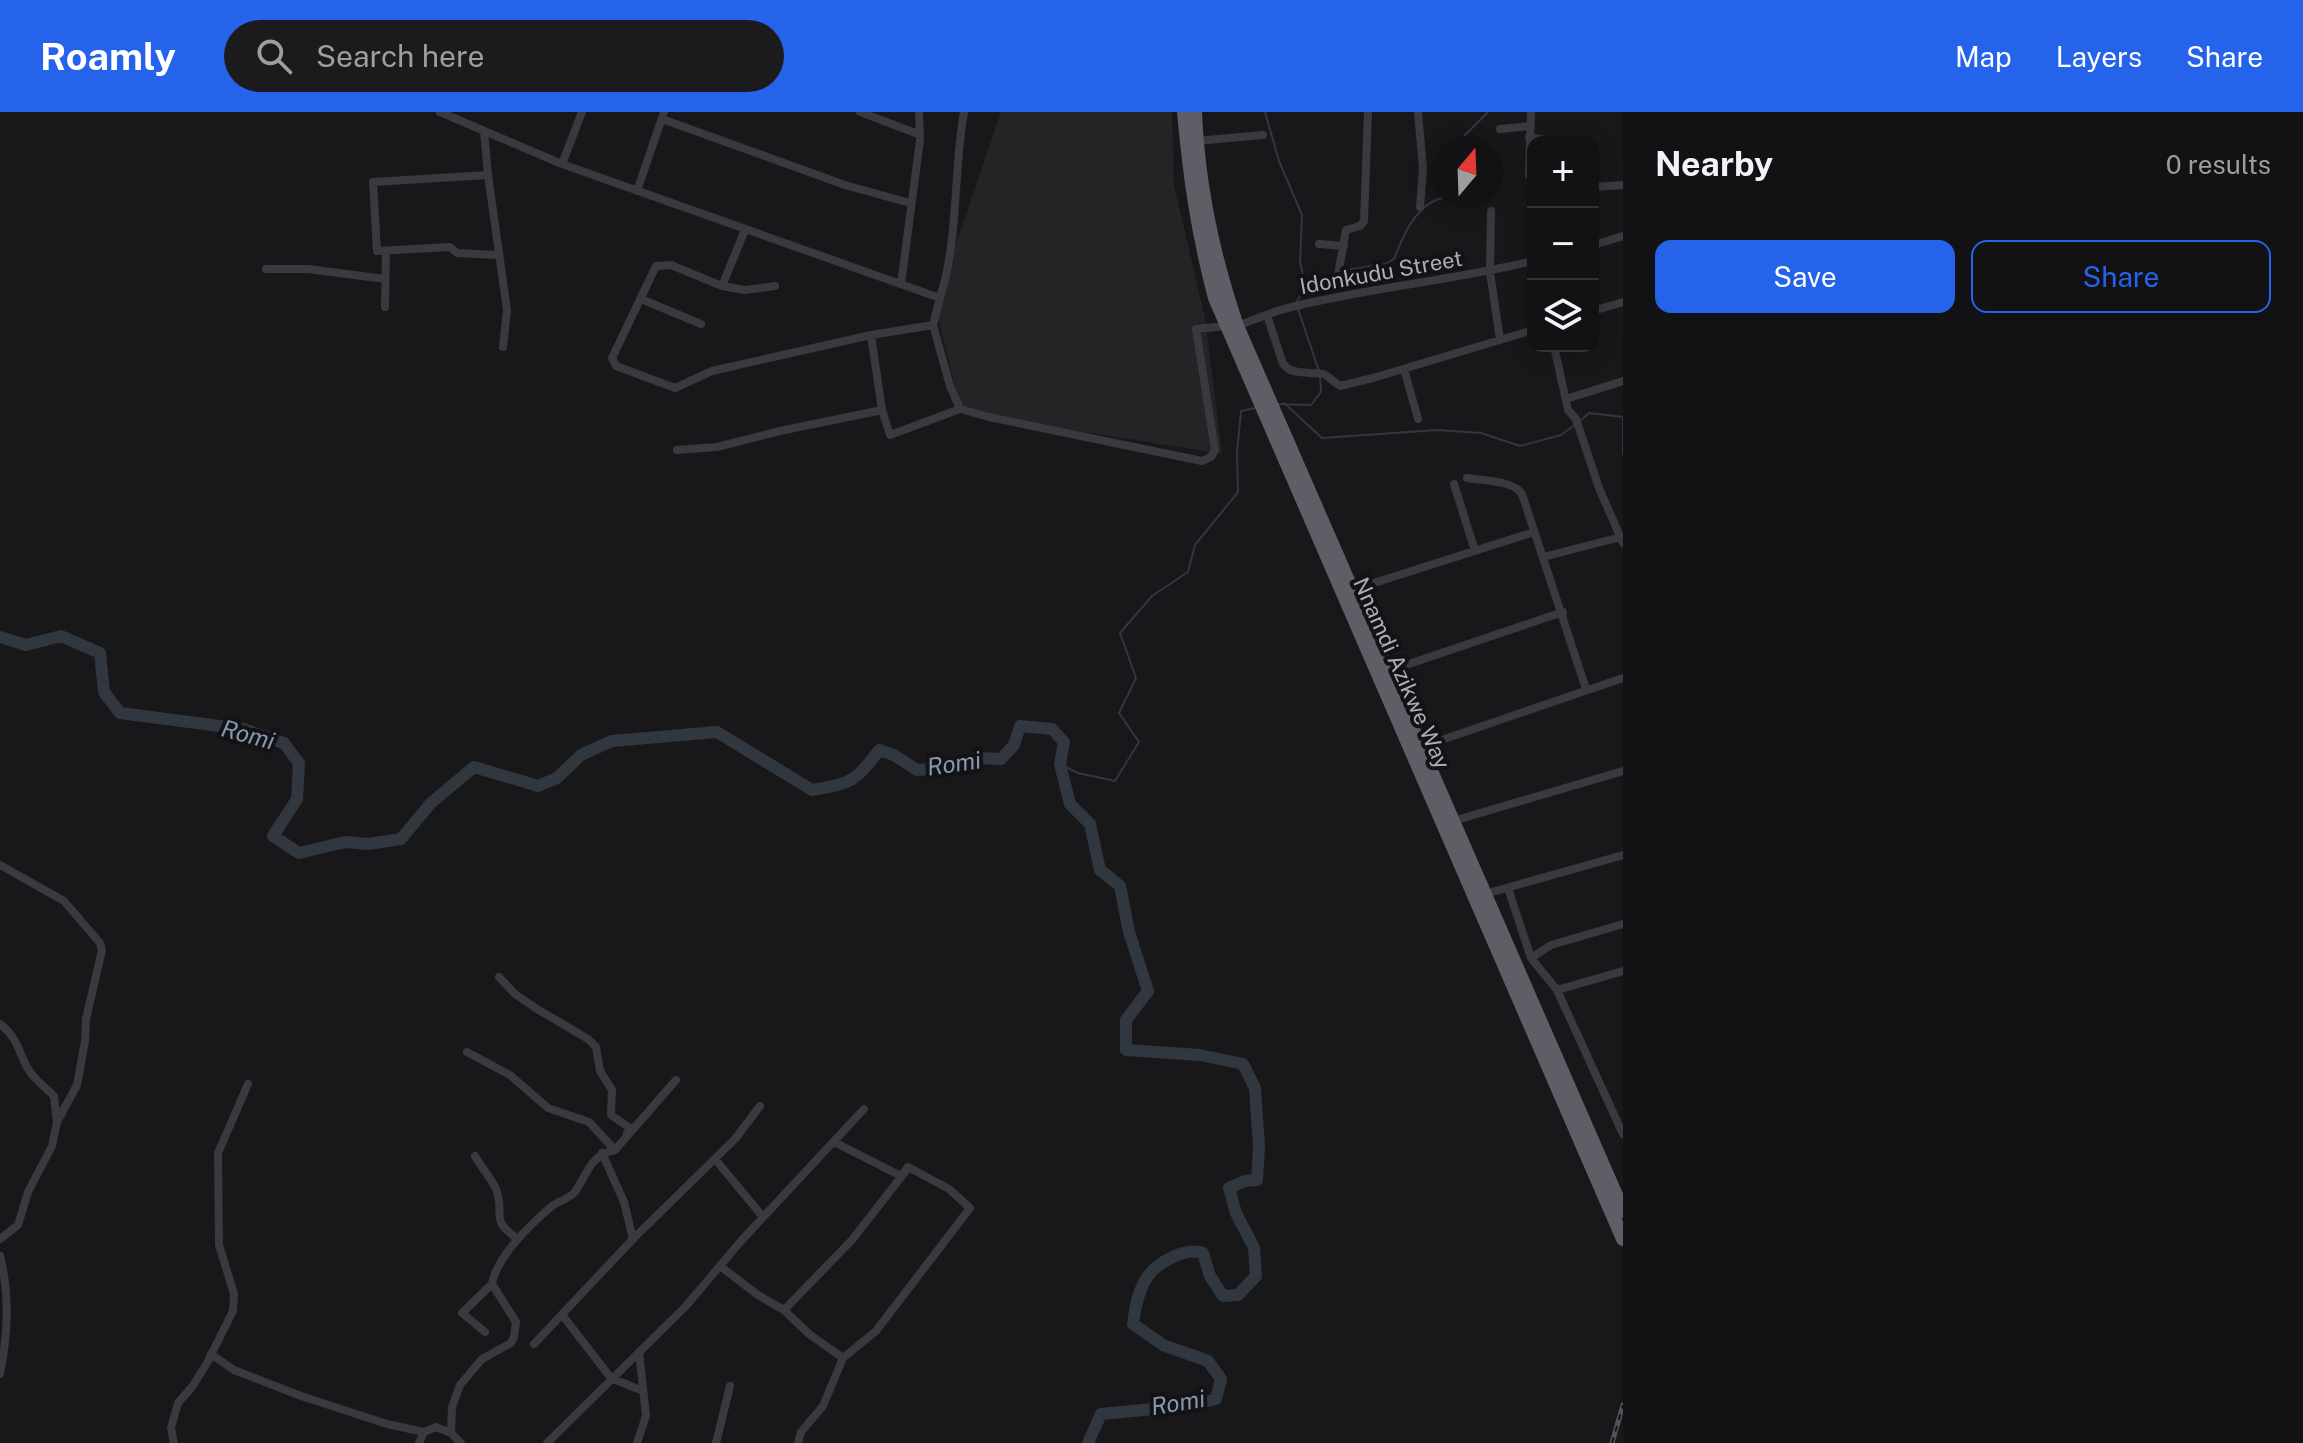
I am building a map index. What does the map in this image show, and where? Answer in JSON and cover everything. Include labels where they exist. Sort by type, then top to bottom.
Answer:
[{"type":"highway","name":"Nnamdi Azikwe Way","points":[[1184,112],[1192,194],[1200,242],[1215,298],[1232,326],[1352,590],[1453,821],[1473,879],[1485,894],[1623,1211]]},
{"type":"highway","name":"Nnamdi Azikwe Way","points":[[1195,112],[1196,141],[1212,246],[1232,326],[1473,879],[1623,1239]]},
{"type":"street","points":[[440,112],[562,164],[940,298]]},
{"type":"street","points":[[562,164],[582,112]]},
{"type":"street","points":[[860,112],[918,134]]},
{"type":"street","points":[[901,284],[920,140],[919,112]]},
{"type":"street","points":[[871,335],[882,410],[890,435],[960,409],[950,386],[933,325],[951,244],[964,112]]},
{"type":"street","points":[[1338,275],[1346,230],[1360,226],[1364,221],[1368,112]]},
{"type":"street","points":[[1418,112],[1423,169],[1420,207]]},
{"type":"street","points":[[1529,136],[1531,112]]},
{"type":"street","points":[[637,191],[663,116],[845,185],[910,203]]},
{"type":"street","points":[[1500,129],[1530,126]]},
{"type":"street","points":[[484,131],[507,310],[503,347]]},
{"type":"street","points":[[1196,141],[1263,135]]},
{"type":"street","points":[[488,175],[373,182],[377,251],[450,247],[457,253],[499,253]]},
{"type":"street","points":[[1599,187],[1623,185]]},
{"type":"street","points":[[1491,211],[1490,272],[1500,340]]},
{"type":"street","points":[[722,286],[745,230]]},
{"type":"street","points":[[1599,243],[1623,236]]},
{"type":"street","points":[[1319,244],[1344,246]]},
{"type":"street","points":[[385,307],[386,252]]},
{"type":"street","name":"Idonkudu Street","points":[[960,409],[1202,461],[1211,457],[1215,450],[1196,329],[1232,326],[1297,306],[1490,272],[1527,263]]},
{"type":"street","points":[[775,286],[745,290],[722,286],[663,265],[656,266],[612,362],[675,388],[712,371],[871,335],[933,325]]},
{"type":"street","points":[[266,269],[308,269],[385,279]]},
{"type":"street","points":[[641,299],[701,324]]},
{"type":"street","points":[[1599,309],[1623,302]]},
{"type":"street","points":[[1267,315],[1283,364],[1290,370],[1320,374],[1340,386],[1527,332]]},
{"type":"street","points":[[1543,557],[1622,540],[1599,488],[1576,419],[1568,410],[1555,352]]},
{"type":"street","points":[[1404,369],[1418,419]]},
{"type":"street","points":[[1566,399],[1623,381]]},
{"type":"street","points":[[677,450],[717,447],[882,410]]},
{"type":"street","points":[[1467,478],[1518,488],[1563,612],[1586,689]]},
{"type":"street","points":[[1454,484],[1475,551]]},
{"type":"street","points":[[1352,590],[1534,532]]},
{"type":"street","points":[[1388,671],[1563,612]]},
{"type":"street","points":[[1421,747],[1623,678]]},
{"type":"street","points":[[1453,821],[1623,771]]},
{"type":"street","points":[[1485,894],[1623,855]]},
{"type":"street","points":[[0,865],[64,901],[100,943],[102,950],[86,1019],[77,1085],[57,1122],[52,1146],[28,1192],[18,1225],[0,1239]]},
{"type":"street","points":[[1508,888],[1531,958],[1557,990],[1623,1134]]},
{"type":"street","points":[[1531,958],[1551,945],[1623,924]]},
{"type":"street","points":[[1557,990],[1623,971]]},
{"type":"street","points":[[499,977],[515,994],[596,1047],[600,1071],[612,1090],[611,1115],[630,1128],[615,1150]]},
{"type":"street","points":[[0,1024],[16,1039],[35,1079],[54,1096],[57,1122]]},
{"type":"street","points":[[467,1052],[510,1075],[548,1108],[589,1122],[615,1150]]},
{"type":"street","points":[[485,1332],[462,1313],[492,1284],[493,1276],[518,1239],[556,1203],[574,1193],[586,1171],[602,1153],[615,1150],[676,1080]]},
{"type":"street","points":[[171,1440],[178,1403],[192,1387],[233,1311],[234,1294],[219,1245],[218,1153],[248,1084]]},
{"type":"street","points":[[534,1344],[633,1239],[735,1139],[760,1106]]},
{"type":"street","points":[[547,1443],[686,1306],[763,1217],[864,1109]]},
{"type":"street","points":[[834,1142],[901,1176],[908,1167]]},
{"type":"street","points":[[602,1153],[624,1202],[633,1239]]},
{"type":"street","points":[[475,1156],[497,1191],[503,1229],[518,1239]]},
{"type":"street","points":[[715,1159],[763,1217]]},
{"type":"street","points":[[784,1310],[852,1240],[908,1167]]},
{"type":"street","points":[[798,1443],[801,1432],[823,1406],[843,1358],[876,1331],[970,1208],[949,1189],[908,1167]]},
{"type":"street","points":[[0,1256],[8,1338],[0,1374]]},
{"type":"street","points":[[720,1266],[784,1310],[809,1334],[843,1358]]},
{"type":"street","points":[[451,1433],[452,1407],[460,1385],[482,1359],[511,1343],[514,1337],[516,1322],[492,1284]]},
{"type":"street","points":[[563,1316],[611,1378],[643,1391]]},
{"type":"street","points":[[637,1443],[646,1416],[639,1352]]},
{"type":"street","points":[[211,1354],[234,1370],[387,1424],[424,1432],[452,1420]]},
{"type":"street","points":[[716,1443],[730,1386]]},
{"type":"street","points":[[436,1427],[451,1433],[461,1443]]},
{"type":"street","points":[[419,1443],[424,1432]]},
{"type":"shaded area","points":[[1001,112],[1172,112],[1174,185],[1205,318],[1222,454],[961,412],[935,305]]},
{"type":"waterway","points":[[1265,112],[1279,161],[1302,215],[1300,262],[1306,287]]},
{"type":"waterway","points":[[1464,136],[1488,112]]},
{"type":"waterway","points":[[1296,303],[1306,287],[1334,285],[1346,270],[1385,264],[1394,259],[1415,217],[1431,202]]},
{"type":"waterway","points":[[1298,309],[1319,371]]},
{"type":"waterway","points":[[1277,404],[1311,405],[1321,392],[1320,377]]},
{"type":"waterway","points":[[1284,403],[1322,438],[1437,430],[1481,433],[1520,446],[1561,435],[1576,424]]},
{"type":"waterway","points":[[1060,764],[1078,773],[1115,781],[1139,742],[1119,713],[1136,678],[1120,633],[1152,596],[1188,572],[1195,545],[1238,492],[1237,452],[1241,411],[1255,408]]},
{"type":"waterway","points":[[1581,420],[1589,413],[1623,417],[1623,454]]},
{"type":"waterway","name":"Romi","points":[[0,637],[26,645],[61,636],[100,653],[104,692],[120,713],[243,729],[284,743],[299,763],[297,799],[273,836],[299,853],[345,842],[368,844],[401,839],[431,803],[474,767],[538,786],[557,778],[581,755],[612,741],[717,732],[812,790],[851,780],[879,750],[894,755],[917,770],[933,769],[978,758],[1001,759],[1014,745],[1020,726],[1052,729],[1064,742],[1060,764],[1070,804],[1090,824],[1100,870],[1120,886],[1129,932],[1148,991],[1126,1020],[1126,1050],[1200,1055],[1243,1064],[1255,1088],[1259,1147],[1257,1180],[1229,1188],[1236,1213],[1254,1248],[1256,1276],[1238,1295],[1223,1296],[1210,1276],[1203,1253],[1181,1254],[1165,1261],[1148,1276],[1139,1293],[1135,1312],[1133,1324],[1163,1345],[1208,1361],[1221,1379],[1216,1399],[1186,1406],[1101,1414],[1088,1443]]},
{"type":"railway","points":[[1612,1443],[1623,1405]]}]
